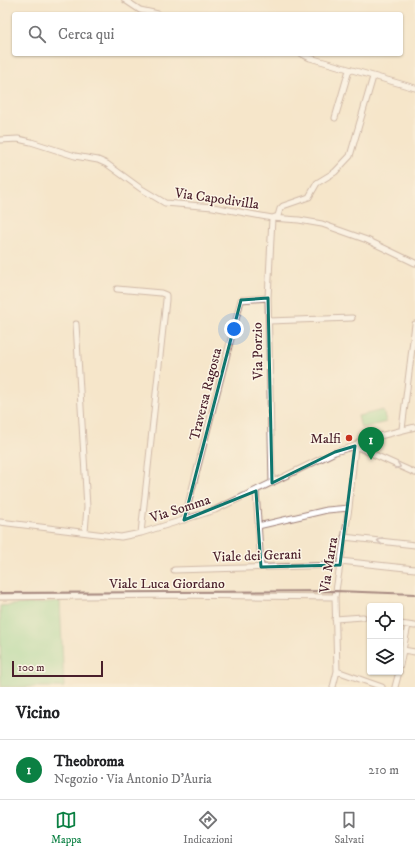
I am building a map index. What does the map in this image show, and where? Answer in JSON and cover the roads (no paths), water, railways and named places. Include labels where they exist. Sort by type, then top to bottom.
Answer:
[{"type":"street","points":[[125,0],[140,10],[149,12]]},
{"type":"street","points":[[306,56],[349,70],[415,88]]},
{"type":"street","points":[[335,118],[349,70]]},
{"type":"street","points":[[272,218],[278,216],[280,209],[283,206],[309,197],[317,183],[336,172],[350,156],[373,77]]},
{"type":"street","name":"Via Capodivilla","points":[[0,140],[18,139],[75,156],[98,160],[107,164],[140,188],[165,203],[213,207],[272,218],[299,220],[322,224],[368,240],[415,263]]},
{"type":"street","name":"Via Porzio","points":[[272,218],[268,298],[272,483]]},
{"type":"street","points":[[116,289],[161,293],[166,295],[141,533]]},
{"type":"street","name":"Traversa Ragosta","points":[[184,520],[241,300],[268,298]]},
{"type":"street","points":[[269,320],[352,318]]},
{"type":"street","points":[[76,324],[87,507],[85,532]]},
{"type":"street","points":[[402,429],[415,324]]},
{"type":"street","points":[[408,374],[415,374]]},
{"type":"street","name":"Via Somma","points":[[0,522],[121,537],[141,533],[215,510],[335,452],[355,446],[360,441],[402,429],[415,427]]},
{"type":"street","points":[[355,446],[415,473]]},
{"type":"street","name":"Via Marra","points":[[333,687],[337,671],[334,597],[349,508],[355,446]]},
{"type":"street","points":[[256,491],[261,566]]},
{"type":"street","points":[[258,526],[327,510],[349,508]]},
{"type":"street","points":[[344,537],[415,545]]},
{"type":"street","name":"Viale dei Gerani","points":[[174,570],[340,563],[415,569]]},
{"type":"street","name":"Viale Luca Giordano","points":[[0,597],[171,594],[334,597]]},
{"type":"street","points":[[335,619],[363,617]]},
{"type":"street","points":[[403,624],[415,626]]},
{"type":"street","points":[[408,625],[403,650],[415,652]]},
{"type":"street","points":[[337,671],[382,687]]},
{"type":"street","points":[[396,687],[398,675]]},
{"type":"railway","points":[[0,593],[336,591],[415,594]]},
{"type":"place","name":"Malfi","points":[[349,438]]},
{"type":"place","name":"Theobroma","points":[[371,460]]}]
